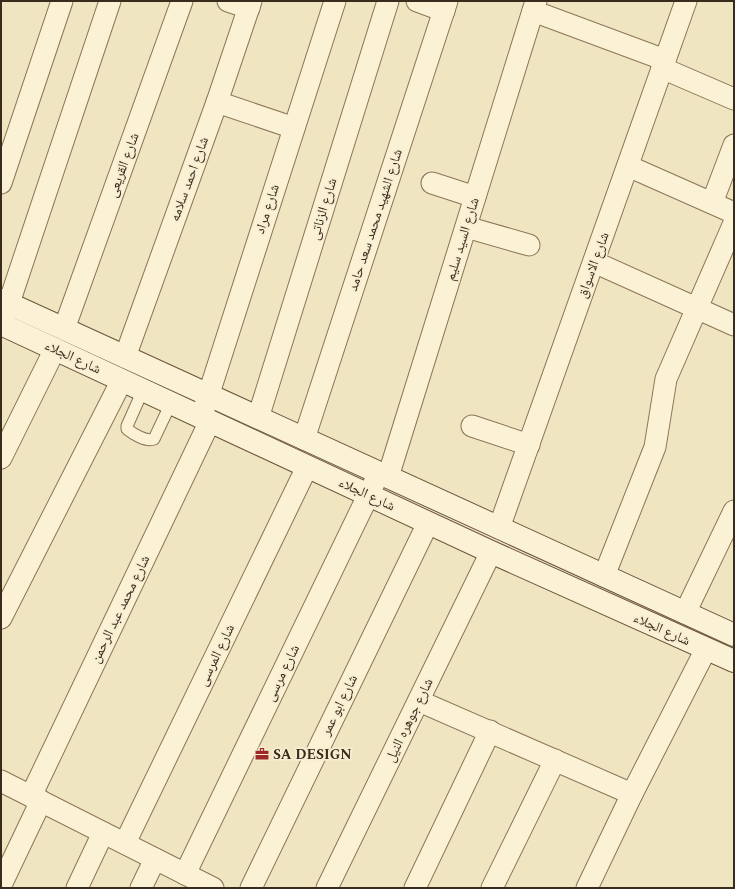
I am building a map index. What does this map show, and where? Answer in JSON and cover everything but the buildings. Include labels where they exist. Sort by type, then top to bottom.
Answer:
[{"type":"main road","name":"شارع الجلاء","points":[[4,308],[64,329],[734,635]]},
{"type":"main road","name":"شارع الجلاء","points":[[1,324],[491,552],[734,661]]},
{"type":"street","points":[[1,182],[62,1]]},
{"type":"street","points":[[4,308],[110,1]]},
{"type":"street","name":"شارع القريعى","points":[[64,329],[182,1]]},
{"type":"street","points":[[228,1],[250,4]]},
{"type":"street","name":"شارع مراد","points":[[205,419],[208,395],[335,1]]},
{"type":"street","name":"شارع الزناتى","points":[[258,418],[388,1]]},
{"type":"street","points":[[417,1],[445,6]]},
{"type":"street","name":"شارع الاسواق","points":[[499,528],[686,1]]},
{"type":"street","name":"شارع احمد سلامه","points":[[125,357],[217,102],[250,4]]},
{"type":"street","name":"شارع الشهيد محمد سعد حامد","points":[[304,439],[445,6]]},
{"type":"street","points":[[534,6],[664,64],[734,99]]},
{"type":"street","name":"شارع السيد سليم","points":[[384,475],[466,227],[534,6]]},
{"type":"street","points":[[217,102],[294,128]]},
{"type":"street","points":[[712,203],[734,145]]},
{"type":"street","points":[[628,166],[734,213]]},
{"type":"street","points":[[432,183],[475,197]]},
{"type":"street","points":[[604,576],[655,446],[666,379],[734,223]]},
{"type":"street","points":[[466,227],[529,244]]},
{"type":"street","points":[[594,262],[734,325]]},
{"type":"street","points":[[1,458],[56,349]]},
{"type":"street","points":[[1,618],[122,380]]},
{"type":"street","name":"شارع محمد عبد الرحمن","points":[[1,885],[36,798],[205,419]]},
{"type":"street","points":[[472,426],[529,445]]},
{"type":"street","name":"شارع المرسى","points":[[124,843],[307,467]]},
{"type":"street","name":"شارع مرسى","points":[[185,874],[368,495],[384,475]]},
{"type":"street","points":[[685,613],[734,511]]},
{"type":"street","name":"شارع ابو عمر","points":[[251,888],[428,523]]},
{"type":"street","name":"شارع جوهره النيل","points":[[327,888],[491,552]]},
{"type":"street","points":[[587,888],[632,794],[706,649]]},
{"type":"street","points":[[418,700],[632,794]]},
{"type":"street","points":[[415,888],[490,732]]},
{"type":"street","points":[[492,888],[555,760]]},
{"type":"street","points":[[1,781],[211,888]]},
{"type":"street","points":[[77,888],[103,833]]},
{"type":"street","points":[[141,888],[155,859]]},
{"type":"lane","points":[[143,390],[127,429],[147,440],[154,439],[171,403]]},
{"type":"place","name":"SA DESIGN","points":[[262,754]]}]
